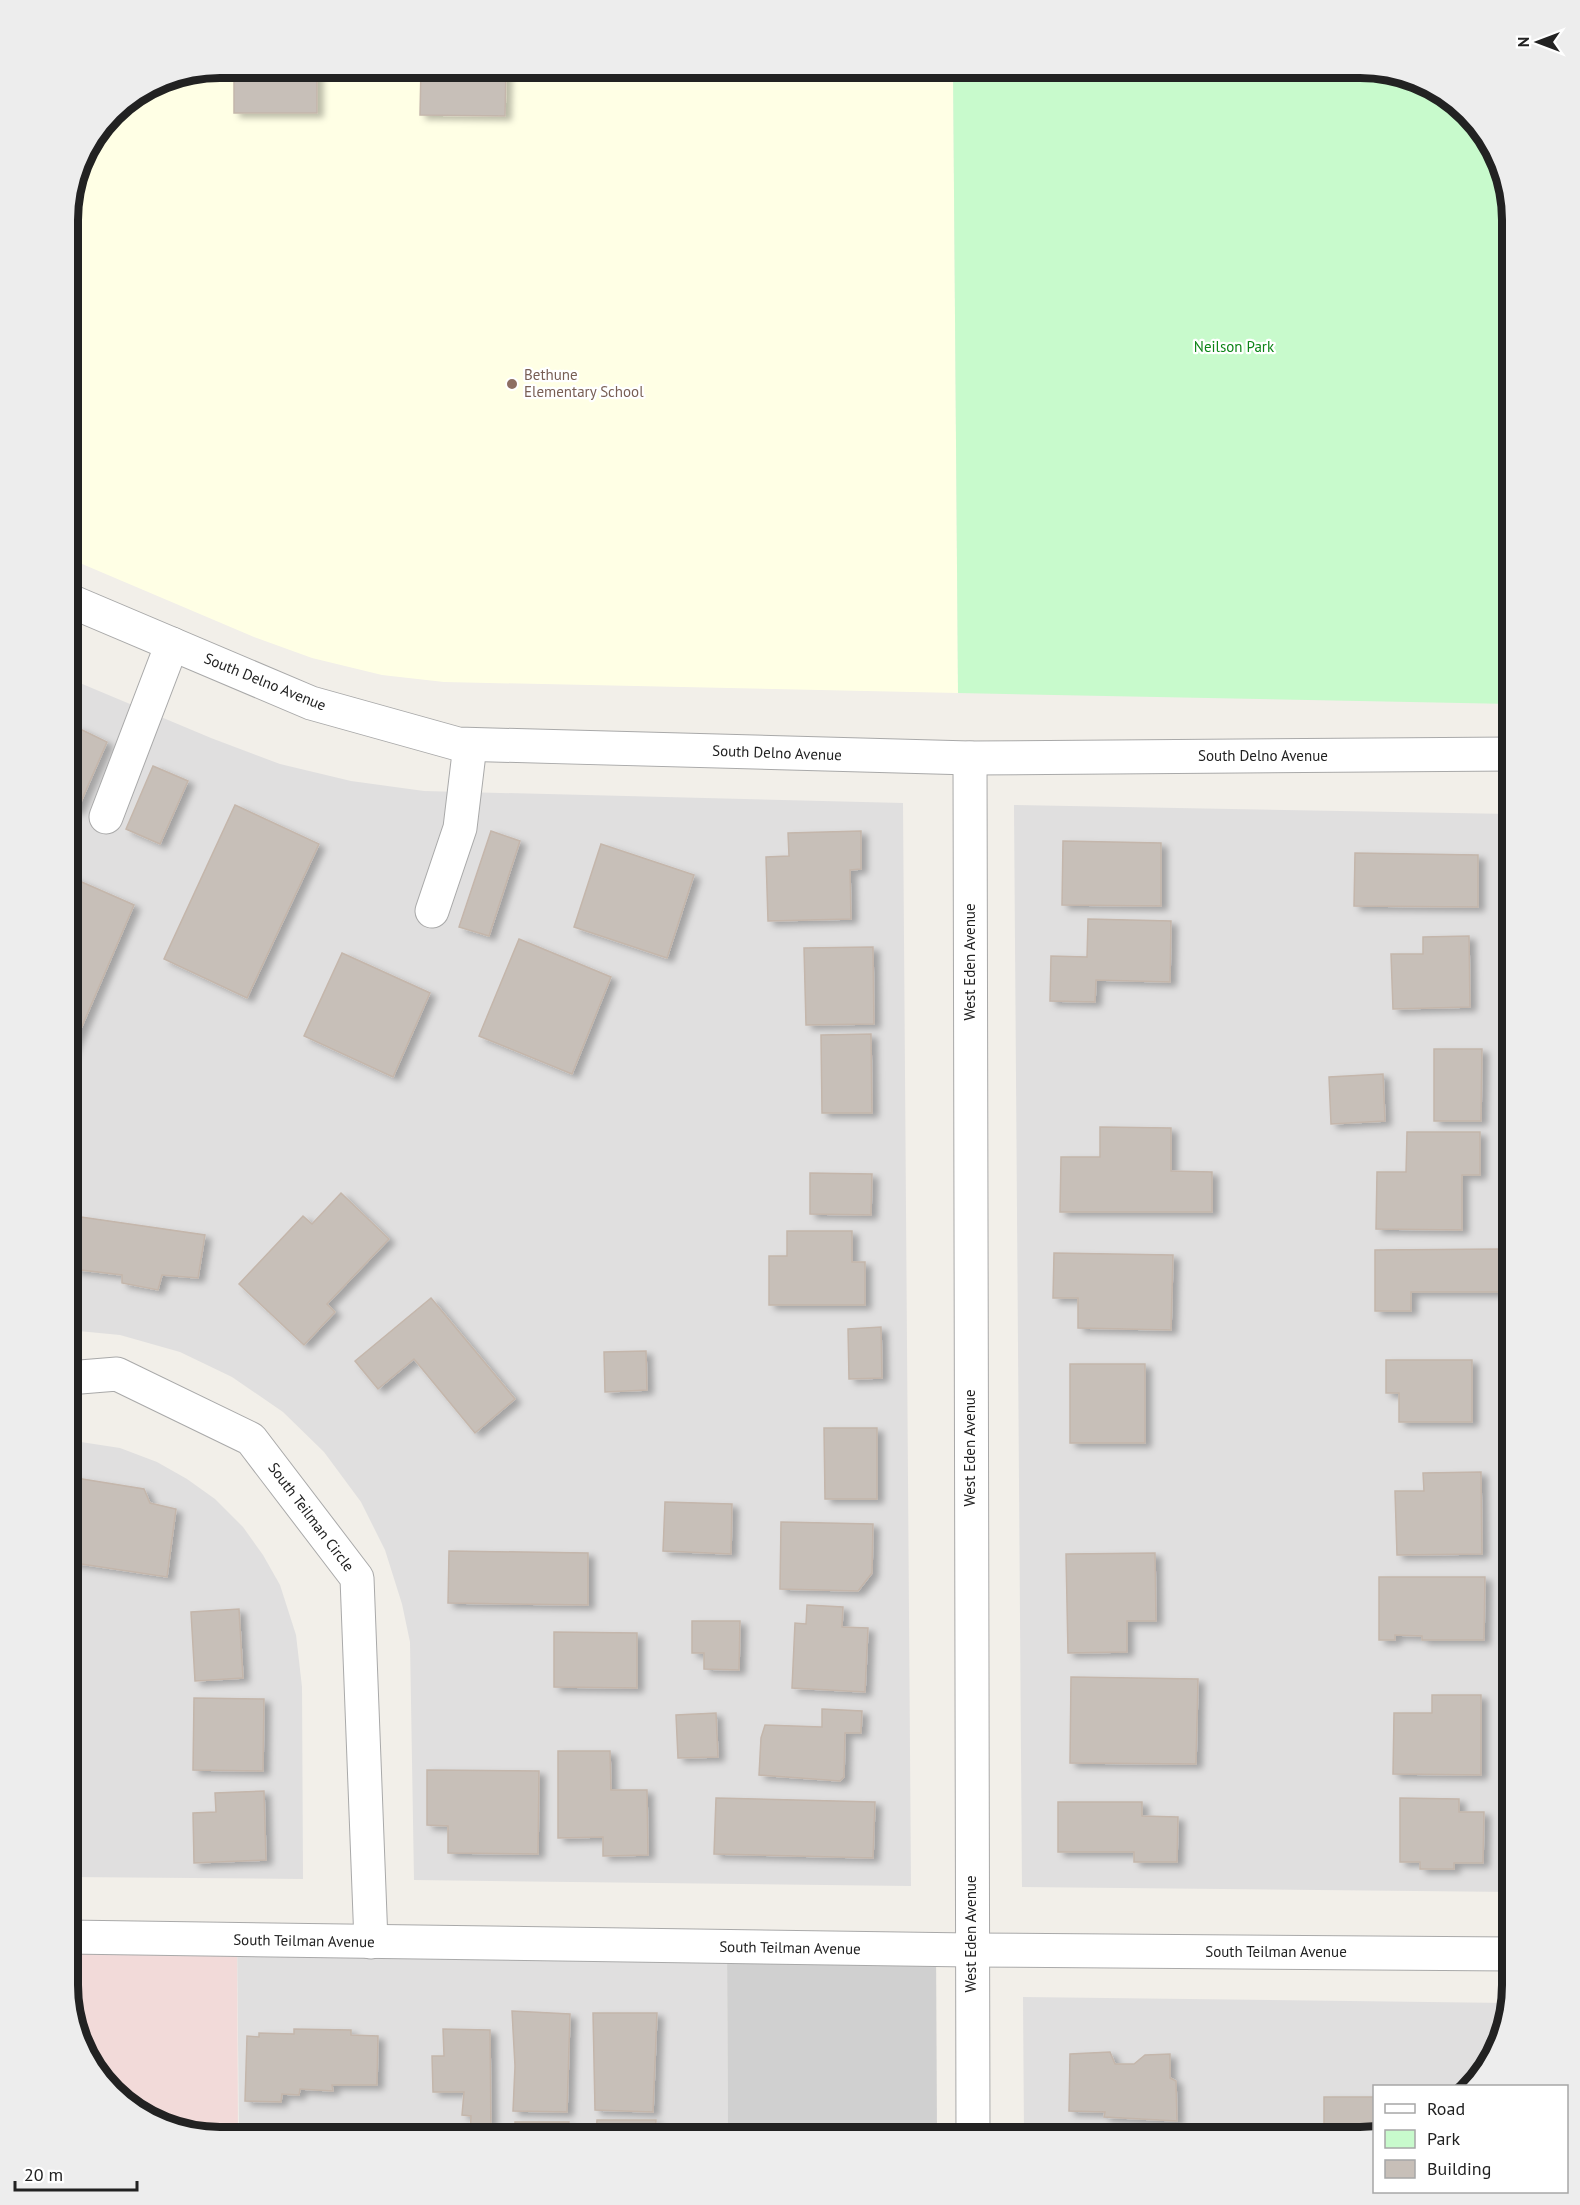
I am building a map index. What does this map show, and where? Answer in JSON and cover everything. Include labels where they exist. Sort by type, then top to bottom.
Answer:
[{"type":"street","name":"South Delno Avenue","points":[[78,604],[311,703],[459,744],[970,758],[1502,754]]},
{"type":"street","points":[[106,817],[172,644]]},
{"type":"street","points":[[432,910],[460,828],[470,745]]},
{"type":"street","name":"West Eden Avenue","points":[[970,758],[970,1950],[973,2127]]},
{"type":"street","name":"South Teilman Circle","points":[[78,1377],[117,1374],[251,1439],[357,1578],[371,1942]]},
{"type":"street","name":"South Teilman Avenue","points":[[78,1937],[970,1950],[1502,1954]]},
{"type":"shaded area","name":"Bethune Elementary School","points":[[211,78],[953,78],[958,693],[444,682],[382,675],[312,658],[254,637],[78,562],[78,211],[83,184],[93,157],[102,141],[127,113],[149,97],[166,89]]},
{"type":"shaded area","points":[[78,682],[211,738],[280,764],[351,781],[424,791],[903,803],[911,1886],[414,1880],[410,1642],[402,1604],[385,1550],[361,1502],[324,1452],[283,1412],[232,1377],[180,1352],[120,1335],[78,1331]]},
{"type":"shaded area","points":[[1014,805],[1502,814],[1502,1892],[1022,1887]]},
{"type":"shaded area","points":[[78,1442],[120,1448],[157,1462],[187,1479],[215,1499],[243,1527],[263,1555],[280,1585],[296,1635],[302,1687],[303,1879],[78,1877]]},
{"type":"shaded area","points":[[78,1932],[237,1934],[238,2127],[211,2127],[166,2116],[134,2098],[107,2071],[97,2056],[89,2039],[79,2003]]},
{"type":"shaded area","points":[[237,1934],[727,1939],[728,2127],[239,2127]]},
{"type":"shaded area","points":[[727,1939],[936,1941],[937,2127],[728,2127]]},
{"type":"shaded area","points":[[1023,1997],[1501,2003],[1491,2039],[1483,2056],[1460,2085],[1373,2085],[1373,2126],[1024,2127]]},
{"type":"green space","name":"Neilson Park","points":[[953,78],[1369,78],[1414,89],[1446,107],[1473,134],[1483,149],[1491,166],[1501,202],[1502,704],[958,693]]},
{"type":"building","points":[[234,78],[317,78],[317,113],[234,113]]},
{"type":"building","points":[[421,78],[506,78],[505,116],[420,115]]},
{"type":"building","points":[[78,728],[107,742],[78,809]]},
{"type":"building","points":[[153,766],[188,781],[160,844],[126,829]]},
{"type":"building","points":[[235,805],[319,844],[247,998],[164,959]]},
{"type":"building","points":[[491,831],[520,841],[489,936],[459,927]]},
{"type":"building","points":[[861,831],[861,869],[850,870],[851,919],[768,921],[766,857],[789,856],[788,833]]},
{"type":"building","points":[[1063,841],[1161,843],[1161,906],[1062,905]]},
{"type":"building","points":[[601,844],[694,875],[667,958],[574,927]]},
{"type":"building","points":[[1355,853],[1478,855],[1478,907],[1354,906]]},
{"type":"building","points":[[78,880],[134,905],[78,1036]]},
{"type":"building","points":[[1088,919],[1171,921],[1170,982],[1096,980],[1095,1002],[1050,1001],[1051,956],[1087,957]]},
{"type":"building","points":[[1469,936],[1470,1007],[1393,1009],[1391,954],[1423,954],[1423,937]]},
{"type":"building","points":[[519,939],[611,977],[572,1074],[479,1036]]},
{"type":"building","points":[[873,947],[874,1024],[806,1025],[804,948]]},
{"type":"building","points":[[342,953],[430,993],[393,1077],[304,1036]]},
{"type":"building","points":[[871,1034],[872,1113],[822,1113],[821,1035]]},
{"type":"building","points":[[1434,1049],[1482,1049],[1481,1121],[1434,1121]]},
{"type":"building","points":[[1383,1074],[1385,1121],[1331,1124],[1329,1077]]},
{"type":"building","points":[[1100,1127],[1171,1128],[1171,1171],[1212,1172],[1212,1212],[1060,1212],[1061,1157],[1100,1157]]},
{"type":"building","points":[[1407,1132],[1480,1132],[1480,1175],[1462,1175],[1462,1230],[1376,1229],[1377,1172],[1406,1172]]},
{"type":"building","points":[[810,1173],[872,1174],[871,1215],[810,1214]]},
{"type":"building","points":[[341,1193],[389,1239],[327,1304],[335,1312],[304,1345],[239,1284],[303,1216],[312,1224]]},
{"type":"building","points":[[81,1217],[205,1235],[198,1278],[162,1275],[158,1290],[122,1283],[122,1275],[78,1270],[78,1236]]},
{"type":"building","points":[[787,1231],[852,1231],[852,1262],[865,1262],[865,1305],[769,1305],[769,1256],[787,1256]]},
{"type":"building","points":[[1499,1249],[1499,1292],[1411,1292],[1411,1311],[1375,1311],[1375,1250]]},
{"type":"building","points":[[1054,1253],[1173,1255],[1171,1330],[1078,1328],[1078,1298],[1053,1298]]},
{"type":"building","points":[[431,1298],[515,1399],[475,1433],[414,1359],[378,1389],[355,1361]]},
{"type":"building","points":[[881,1327],[882,1378],[849,1379],[848,1329]]},
{"type":"building","points":[[646,1351],[647,1390],[605,1392],[604,1352]]},
{"type":"building","points":[[1386,1360],[1472,1360],[1472,1422],[1399,1422],[1399,1393],[1386,1393]]},
{"type":"building","points":[[1070,1364],[1145,1364],[1145,1443],[1070,1443]]},
{"type":"building","points":[[824,1428],[877,1428],[877,1499],[825,1499]]},
{"type":"building","points":[[1481,1472],[1482,1554],[1397,1555],[1395,1491],[1424,1491],[1423,1473]]},
{"type":"building","points":[[78,1478],[144,1489],[150,1503],[176,1509],[167,1577],[78,1564]]},
{"type":"building","points":[[665,1502],[732,1504],[731,1554],[663,1551]]},
{"type":"building","points":[[781,1522],[873,1524],[872,1573],[858,1591],[780,1589]]},
{"type":"building","points":[[449,1551],[588,1553],[588,1605],[448,1603]]},
{"type":"building","points":[[1155,1553],[1156,1621],[1127,1621],[1127,1652],[1068,1653],[1066,1554]]},
{"type":"building","points":[[1379,1577],[1485,1577],[1484,1640],[1422,1640],[1422,1636],[1395,1635],[1395,1640],[1379,1640]]},
{"type":"building","points":[[807,1605],[843,1607],[842,1627],[868,1628],[865,1692],[792,1688],[795,1623],[806,1624]]},
{"type":"building","points":[[239,1609],[243,1678],[195,1681],[191,1612]]},
{"type":"building","points":[[692,1621],[740,1621],[739,1670],[704,1669],[704,1653],[692,1653]]},
{"type":"building","points":[[554,1632],[637,1633],[637,1688],[554,1687]]},
{"type":"building","points":[[1071,1677],[1198,1679],[1196,1764],[1070,1763]]},
{"type":"building","points":[[1432,1695],[1481,1695],[1481,1775],[1393,1774],[1394,1713],[1432,1713]]},
{"type":"building","points":[[194,1698],[264,1699],[263,1771],[193,1770]]},
{"type":"building","points":[[822,1709],[862,1711],[861,1733],[845,1733],[844,1777],[840,1781],[759,1775],[761,1738],[765,1725],[822,1727]]},
{"type":"building","points":[[716,1713],[718,1757],[678,1758],[676,1715]]},
{"type":"building","points":[[558,1751],[610,1751],[611,1790],[647,1790],[648,1855],[603,1856],[603,1837],[558,1838]]},
{"type":"building","points":[[427,1770],[539,1771],[538,1854],[448,1853],[448,1826],[427,1825]]},
{"type":"building","points":[[264,1791],[266,1860],[194,1863],[193,1813],[216,1812],[215,1793]]},
{"type":"building","points":[[716,1798],[875,1802],[873,1858],[714,1854]]},
{"type":"building","points":[[1400,1798],[1459,1799],[1459,1812],[1484,1812],[1483,1863],[1454,1863],[1454,1869],[1420,1869],[1420,1862],[1400,1862]]},
{"type":"building","points":[[1058,1802],[1142,1802],[1142,1816],[1178,1817],[1177,1862],[1134,1862],[1134,1852],[1058,1852]]},
{"type":"building","points":[[512,2011],[570,2014],[567,2112],[513,2111],[515,2066]]},
{"type":"building","points":[[593,2013],[657,2013],[653,2112],[595,2110]]},
{"type":"building","points":[[294,2029],[351,2030],[351,2035],[378,2036],[377,2085],[332,2085],[333,2091],[300,2089],[299,2095],[282,2094],[281,2102],[245,2101],[247,2036],[259,2037],[259,2033],[294,2034]]},
{"type":"building","points":[[443,2029],[490,2030],[491,2127],[470,2127],[471,2116],[462,2115],[464,2092],[433,2092],[432,2056],[444,2056]]},
{"type":"building","points":[[1110,2052],[1115,2064],[1134,2064],[1145,2055],[1170,2054],[1170,2078],[1176,2081],[1177,2121],[1104,2117],[1105,2112],[1069,2111],[1070,2054]]},
{"type":"building","points":[[1324,2097],[1373,2097],[1373,2126],[1324,2127]]},
{"type":"building","points":[[597,2120],[656,2120],[656,2127],[597,2127]]},
{"type":"building","points":[[515,2122],[569,2122],[569,2127],[515,2127]]},
{"type":"place","name":"Bethune Elementary School","points":[[512,384]]}]
